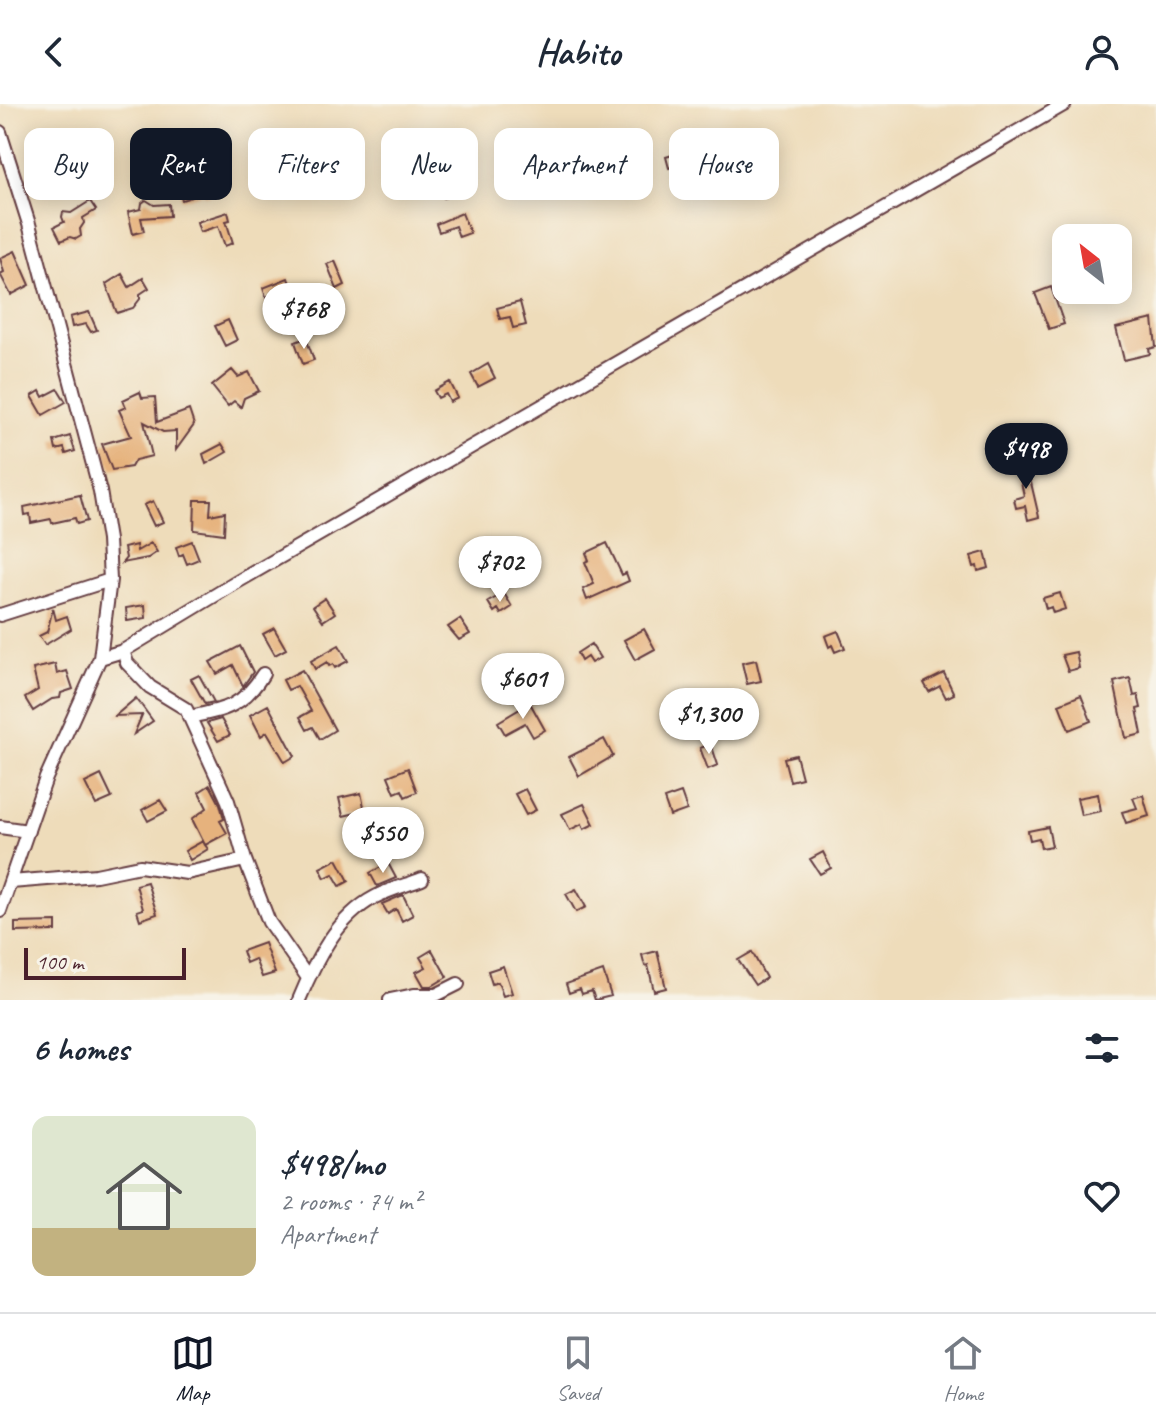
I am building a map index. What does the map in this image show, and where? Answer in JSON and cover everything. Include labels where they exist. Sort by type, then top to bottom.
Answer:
[{"type":"street","points":[[100,658],[123,651],[264,566],[1065,104]]},
{"type":"street","points":[[0,132],[29,224],[100,491],[108,540],[110,580],[100,658],[46,778],[0,911]]},
{"type":"street","points":[[0,615],[110,580]]},
{"type":"street","points":[[123,651],[127,663],[150,687],[186,709],[228,801],[245,860],[269,922],[308,978]]},
{"type":"street","points":[[189,717],[222,711],[252,693],[263,674]]},
{"type":"street","points":[[0,827],[28,831]]},
{"type":"street","points":[[11,882],[96,875],[140,866],[187,873],[245,860]]},
{"type":"street","points":[[299,1000],[308,978],[339,925],[374,897],[422,879]]},
{"type":"street","points":[[390,1000],[436,995],[458,984]]},
{"type":"building","points":[[146,200],[154,205],[169,204],[170,216],[141,218],[144,231],[133,234],[128,212],[141,209]]},
{"type":"building","points":[[90,201],[96,210],[83,218],[81,236],[61,241],[54,227],[64,222],[63,212],[71,213]]},
{"type":"building","points":[[228,212],[230,220],[226,221],[233,243],[225,246],[218,226],[200,232],[197,222]]},
{"type":"building","points":[[462,213],[470,233],[459,237],[455,226],[439,232],[436,224]]},
{"type":"building","points":[[15,251],[30,285],[11,295],[0,274],[4,272],[0,258]]},
{"type":"building","points":[[335,261],[345,285],[337,289],[327,264]]},
{"type":"building","points":[[122,274],[129,287],[143,278],[149,288],[140,294],[133,308],[117,313],[106,284]]},
{"type":"building","points":[[288,278],[294,295],[284,298],[282,291],[266,297],[263,288]]},
{"type":"building","points":[[1051,287],[1052,304],[1057,304],[1064,324],[1049,329],[1035,293]]},
{"type":"building","points":[[520,302],[526,325],[513,328],[510,317],[500,319],[497,308]]},
{"type":"building","points":[[89,312],[97,330],[91,332],[86,324],[72,327],[70,317]]},
{"type":"building","points":[[1153,319],[1156,347],[1149,349],[1150,354],[1124,360],[1116,328]]},
{"type":"building","points":[[228,320],[237,340],[225,346],[215,326]]},
{"type":"building","points":[[306,338],[314,360],[303,364],[295,342]]},
{"type":"building","points":[[488,364],[495,378],[478,387],[471,374]]},
{"type":"building","points":[[232,370],[238,377],[249,372],[259,391],[244,398],[241,407],[234,401],[228,406],[212,386]]},
{"type":"building","points":[[450,382],[458,398],[450,402],[446,394],[438,398],[434,391]]},
{"type":"building","points":[[58,389],[66,402],[43,415],[32,396],[40,391],[43,397]]},
{"type":"building","points":[[140,392],[142,398],[155,397],[157,422],[189,410],[194,425],[176,450],[176,431],[163,432],[144,422],[152,456],[135,460],[131,467],[112,470],[102,444],[131,436],[119,410],[126,407],[123,400]]},
{"type":"building","points":[[70,436],[75,451],[66,454],[64,448],[56,450],[54,441]]},
{"type":"building","points":[[222,444],[227,452],[206,464],[203,454]]},
{"type":"building","points":[[1025,457],[1039,517],[1028,520],[1025,506],[1016,508],[1014,499],[1024,496],[1016,459]]},
{"type":"building","points":[[80,495],[87,521],[77,524],[75,518],[31,523],[30,514],[25,515],[24,507]]},
{"type":"building","points":[[195,500],[211,500],[210,515],[225,512],[224,534],[194,530]]},
{"type":"building","points":[[153,501],[163,522],[154,526],[144,505]]},
{"type":"building","points":[[192,541],[199,559],[187,564],[176,547]]},
{"type":"building","points":[[151,543],[157,552],[148,558],[122,563],[126,558],[124,548],[136,545],[137,551]]},
{"type":"building","points":[[607,543],[622,575],[626,573],[629,581],[587,600],[583,589],[594,584],[585,562],[589,560],[586,553]]},
{"type":"building","points":[[985,552],[989,568],[978,571],[971,556]]},
{"type":"building","points":[[504,593],[512,607],[501,614],[498,609],[494,612],[488,602]]},
{"type":"building","points":[[1060,593],[1065,609],[1053,613],[1051,607],[1046,609],[1043,598]]},
{"type":"building","points":[[325,598],[335,613],[323,621],[313,606]]},
{"type":"building","points":[[145,605],[146,618],[127,621],[126,608]]},
{"type":"building","points":[[53,608],[56,620],[67,616],[71,629],[45,645],[39,636],[47,632]]},
{"type":"building","points":[[460,619],[470,634],[459,640],[448,627]]},
{"type":"building","points":[[274,628],[286,649],[275,655],[263,634]]},
{"type":"building","points":[[644,629],[655,649],[635,660],[624,640]]},
{"type":"building","points":[[838,631],[845,648],[835,652],[832,645],[829,647],[825,636]]},
{"type":"building","points":[[591,644],[600,658],[591,663],[587,657],[581,661],[577,653]]},
{"type":"building","points":[[339,645],[348,661],[335,668],[327,662],[315,669],[311,661]]},
{"type":"building","points":[[240,646],[253,672],[243,686],[233,665],[217,674],[210,662]]},
{"type":"building","points":[[1076,652],[1079,668],[1068,671],[1062,655]]},
{"type":"building","points":[[756,660],[761,681],[747,684],[742,663]]},
{"type":"building","points":[[55,664],[57,674],[67,671],[73,689],[33,711],[25,698],[38,690],[33,669]]},
{"type":"building","points":[[302,670],[335,730],[320,739],[313,727],[307,730],[300,717],[311,711],[297,686],[288,690],[283,680]]},
{"type":"building","points":[[944,673],[954,694],[946,698],[940,686],[929,692],[924,683]]},
{"type":"building","points":[[199,675],[214,702],[205,704],[191,679]]},
{"type":"building","points":[[1130,678],[1134,696],[1138,695],[1141,708],[1137,709],[1142,734],[1126,738],[1114,682]]},
{"type":"building","points":[[1081,695],[1091,721],[1069,730],[1059,704]]},
{"type":"building","points":[[136,698],[153,721],[134,734],[142,715],[115,716]]},
{"type":"building","points":[[530,703],[545,730],[533,737],[525,723],[505,734],[498,722]]},
{"type":"building","points":[[268,705],[295,756],[285,762],[267,732],[261,736],[250,715]]},
{"type":"building","points":[[221,719],[230,735],[218,741],[207,723]]},
{"type":"building","points":[[604,739],[613,756],[579,776],[569,757]]},
{"type":"building","points":[[711,744],[718,765],[708,769],[700,748]]},
{"type":"building","points":[[796,755],[802,778],[790,781],[784,758]]},
{"type":"building","points":[[408,768],[417,792],[405,797],[402,790],[395,793],[388,776]]},
{"type":"building","points":[[101,775],[112,798],[96,805],[85,783]]},
{"type":"building","points":[[210,785],[220,804],[224,819],[220,821],[227,833],[205,845],[208,849],[190,860],[185,851],[203,841],[192,819],[207,808],[199,792]]},
{"type":"building","points":[[525,789],[536,810],[526,815],[515,794]]},
{"type":"building","points":[[361,793],[365,811],[343,816],[339,798]]},
{"type":"building","points":[[681,793],[687,810],[670,816],[664,799]]},
{"type":"building","points":[[1098,794],[1101,811],[1081,815],[1077,798]]},
{"type":"building","points":[[1143,795],[1149,816],[1126,823],[1122,812],[1137,808],[1133,798]]},
{"type":"building","points":[[160,800],[167,811],[148,821],[142,810]]},
{"type":"building","points":[[584,804],[594,824],[584,829],[582,824],[570,830],[562,814]]},
{"type":"building","points":[[1048,827],[1052,846],[1041,848],[1039,838],[1030,840],[1028,831]]},
{"type":"building","points":[[823,852],[831,868],[820,874],[810,859]]},
{"type":"building","points":[[337,859],[349,881],[340,886],[333,874],[325,878],[320,868]]},
{"type":"building","points":[[388,863],[396,878],[377,886],[370,873]]},
{"type":"building","points":[[147,882],[157,914],[140,920],[137,911],[143,909],[136,885]]},
{"type":"building","points":[[576,889],[586,907],[576,912],[566,894]]},
{"type":"building","points":[[403,895],[413,915],[402,921],[396,909],[388,914],[382,904]]},
{"type":"building","points":[[56,922],[56,931],[15,932],[15,923]]},
{"type":"building","points":[[264,943],[275,973],[262,977],[255,959],[246,963],[242,951]]},
{"type":"building","points":[[432,950],[447,977],[432,986],[424,986],[416,972],[426,967],[420,957]]},
{"type":"building","points":[[657,951],[666,988],[654,991],[648,965],[645,966],[642,955]]},
{"type":"building","points":[[752,952],[766,978],[755,985],[738,960]]},
{"type":"building","points":[[503,966],[512,993],[503,996],[498,982],[492,984],[488,971]]},
{"type":"building","points":[[603,971],[611,996],[595,1000],[592,991],[582,994],[580,989],[569,993],[566,984]]}]
